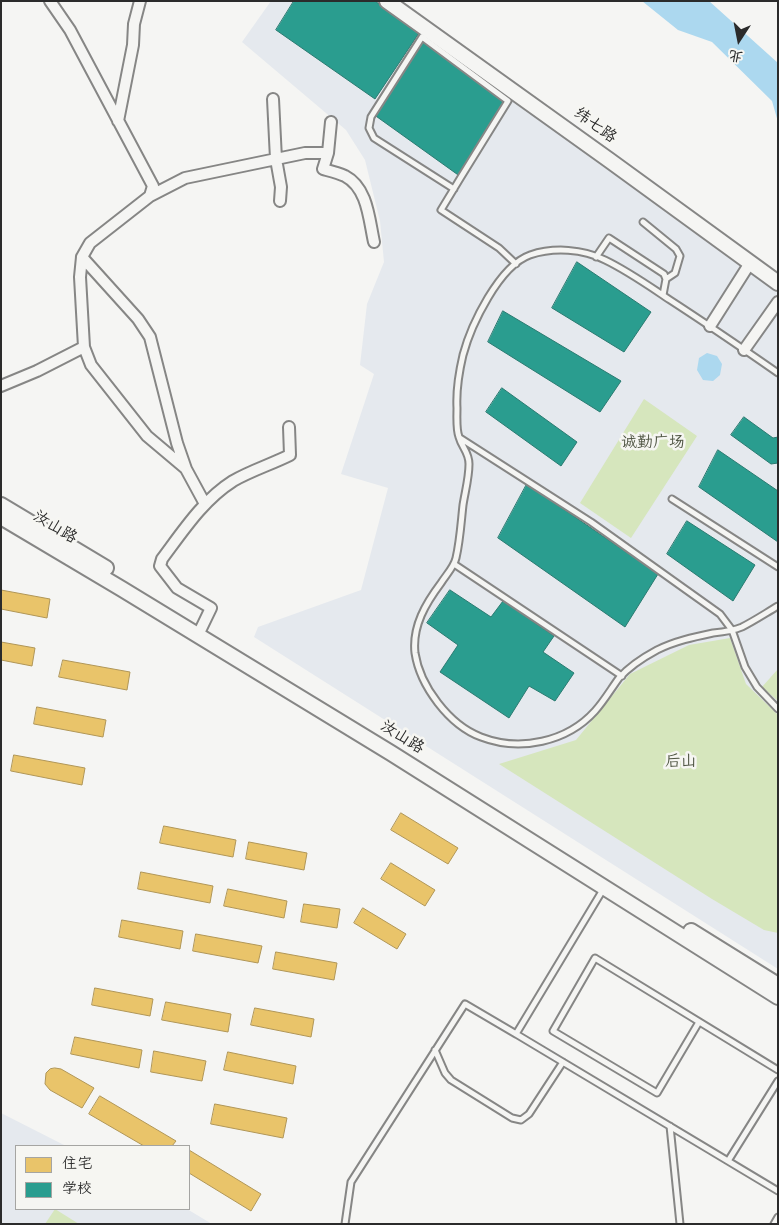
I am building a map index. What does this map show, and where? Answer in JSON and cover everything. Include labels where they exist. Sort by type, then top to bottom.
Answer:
[{"type":"street","points":[[50,1],[70,30],[153,186],[150,196]]},
{"type":"street","points":[[118,121],[133,45],[134,24],[140,1]]},
{"type":"street","name":"纬七路","points":[[387,1],[778,283]]},
{"type":"street","points":[[273,99],[276,159],[282,187],[280,201]]},
{"type":"street","points":[[331,122],[328,153],[323,169],[346,177],[359,188],[365,202],[374,242]]},
{"type":"street","points":[[186,469],[147,436],[91,365],[84,347],[80,277],[82,257],[90,243],[150,196],[185,178],[305,153],[328,153]]},
{"type":"street","points":[[82,257],[138,319],[150,337],[177,443],[186,469],[206,504]]},
{"type":"street","points":[[710,326],[750,263]]},
{"type":"street","points":[[744,350],[778,302]]},
{"type":"street","points":[[1,386],[37,372],[84,347]]},
{"type":"street","points":[[200,631],[211,608],[177,588],[160,566],[162,559],[206,504],[234,481],[290,455],[289,427]]},
{"type":"street","name":"汝山路","points":[[1,505],[778,997]]},
{"type":"street","name":"汝山路","points":[[1,517],[200,631],[778,985]]},
{"type":"lane","points":[[454,189],[374,138],[369,128],[370,117],[422,37],[508,100],[454,189],[441,210],[499,248],[516,264]]},
{"type":"lane","points":[[643,222],[676,248],[680,256],[675,273],[666,280]]},
{"type":"lane","points":[[596,257],[609,238],[664,274],[666,280],[663,295]]},
{"type":"lane","points":[[778,373],[639,279],[605,260],[572,251],[550,251],[527,256],[516,264],[502,278],[483,307],[463,355],[457,388],[457,407],[459,437],[466,448],[469,466],[454,564],[419,620],[414,641],[418,665],[429,688],[446,713],[465,730],[480,737],[508,744],[526,744],[551,739],[573,730],[585,721],[599,706],[622,676],[655,651],[688,638],[742,627],[778,606]]},
{"type":"lane","points":[[459,437],[598,527],[720,614],[732,630],[745,667],[757,687],[778,709]]},
{"type":"lane","points":[[672,499],[778,567]]},
{"type":"lane","points":[[454,564],[622,676]]},
{"type":"lane","points":[[516,1034],[604,887]]},
{"type":"lane","points":[[699,1022],[657,1093],[553,1031],[596,958],[778,1070]]},
{"type":"lane","points":[[345,1224],[351,1182],[465,1004],[778,1191]]},
{"type":"lane","points":[[436,1050],[445,1073],[451,1080],[512,1118],[521,1120],[529,1114],[563,1062]]},
{"type":"lane","points":[[728,1161],[778,1081]]},
{"type":"lane","points":[[670,1126],[680,1224]]},
{"type":"lane","points":[[774,1224],[778,1217]]},
{"type":"shaded area","points":[[271,1],[382,1],[778,290],[778,969],[254,637],[258,627],[361,590],[388,488],[341,474],[374,374],[360,365],[367,304],[384,262],[380,221],[365,160],[346,130],[242,42]]},
{"type":"shaded area","points":[[1,1113],[64,1145],[15,1145],[15,1210],[189,1210],[212,1224],[1,1224]]},
{"type":"green space","name":"诚勤广场","points":[[644,399],[697,436],[631,538],[580,503]]},
{"type":"green space","name":"后山","points":[[730,638],[746,684],[778,715],[778,933],[764,930],[712,899],[499,764],[576,740],[630,674],[689,645]]},
{"type":"green space","points":[[778,669],[778,701],[762,687]]},
{"type":"green space","points":[[54,1210],[57,1210],[79,1224],[45,1224]]},
{"type":"water","points":[[642,1],[709,1],[778,63],[778,122],[772,101],[712,42],[678,30]]},
{"type":"water","points":[[707,353],[717,356],[722,364],[720,375],[713,381],[703,380],[697,370],[699,358]]},
{"type":"building: 住宅","points":[[1,590],[50,599],[47,618],[1,609]]},
{"type":"building: 住宅","points":[[1,642],[35,648],[32,666],[1,660]]},
{"type":"building: 住宅","points":[[63,660],[130,672],[127,690],[59,677]]},
{"type":"building: 住宅","points":[[37,707],[106,720],[103,737],[34,724]]},
{"type":"building: 住宅","points":[[14,755],[85,768],[82,785],[11,771]]},
{"type":"building: 住宅","points":[[401,813],[458,848],[448,864],[391,830]]},
{"type":"building: 住宅","points":[[164,826],[236,840],[233,857],[160,843]]},
{"type":"building: 住宅","points":[[249,842],[307,853],[304,870],[246,859]]},
{"type":"building: 住宅","points":[[391,863],[435,890],[425,906],[381,879]]},
{"type":"building: 住宅","points":[[141,872],[213,886],[210,903],[138,889]]},
{"type":"building: 住宅","points":[[228,889],[287,901],[284,918],[224,906]]},
{"type":"building: 住宅","points":[[304,904],[340,909],[337,928],[301,922]]},
{"type":"building: 住宅","points":[[363,908],[406,934],[397,949],[354,923]]},
{"type":"building: 住宅","points":[[122,920],[183,931],[180,949],[119,937]]},
{"type":"building: 住宅","points":[[196,934],[262,946],[258,963],[193,951]]},
{"type":"building: 住宅","points":[[276,952],[337,963],[334,980],[273,969]]},
{"type":"building: 住宅","points":[[95,988],[153,999],[150,1016],[92,1005]]},
{"type":"building: 住宅","points":[[166,1002],[231,1014],[228,1032],[162,1020]]},
{"type":"building: 住宅","points":[[255,1008],[314,1019],[311,1037],[251,1025]]},
{"type":"building: 住宅","points":[[75,1037],[142,1050],[139,1068],[71,1054]]},
{"type":"building: 住宅","points":[[154,1051],[206,1061],[202,1081],[151,1072]]},
{"type":"building: 住宅","points":[[228,1052],[296,1066],[293,1084],[224,1070]]},
{"type":"building: 住宅","points":[[50,1069],[61,1069],[94,1088],[82,1108],[50,1090],[45,1084],[46,1073]]},
{"type":"building: 住宅","points":[[100,1096],[176,1141],[173,1145],[142,1145],[89,1114]]},
{"type":"building: 住宅","points":[[215,1104],[287,1118],[283,1138],[211,1124]]},
{"type":"building: 住宅","points":[[190,1151],[261,1194],[251,1211],[190,1174]]},
{"type":"building: 学校","points":[[294,1],[375,1],[419,33],[375,99],[276,30]]},
{"type":"building: 学校","points":[[422,37],[508,101],[461,177],[373,114]]},
{"type":"building: 学校","points":[[577,262],[651,312],[624,352],[552,308]]},
{"type":"building: 学校","points":[[503,311],[621,381],[600,412],[488,342]]},
{"type":"building: 学校","points":[[502,388],[577,442],[561,466],[486,412]]},
{"type":"building: 学校","points":[[744,417],[773,438],[778,437],[778,463],[771,464],[731,435]]},
{"type":"building: 学校","points":[[718,450],[778,491],[778,542],[699,487]]},
{"type":"building: 学校","points":[[527,484],[658,574],[625,627],[498,538]]},
{"type":"building: 学校","points":[[687,521],[755,565],[733,601],[667,554]]},
{"type":"building: 学校","points":[[450,590],[491,617],[503,601],[554,636],[543,652],[574,673],[555,701],[529,686],[509,718],[440,672],[458,645],[427,623]]}]
